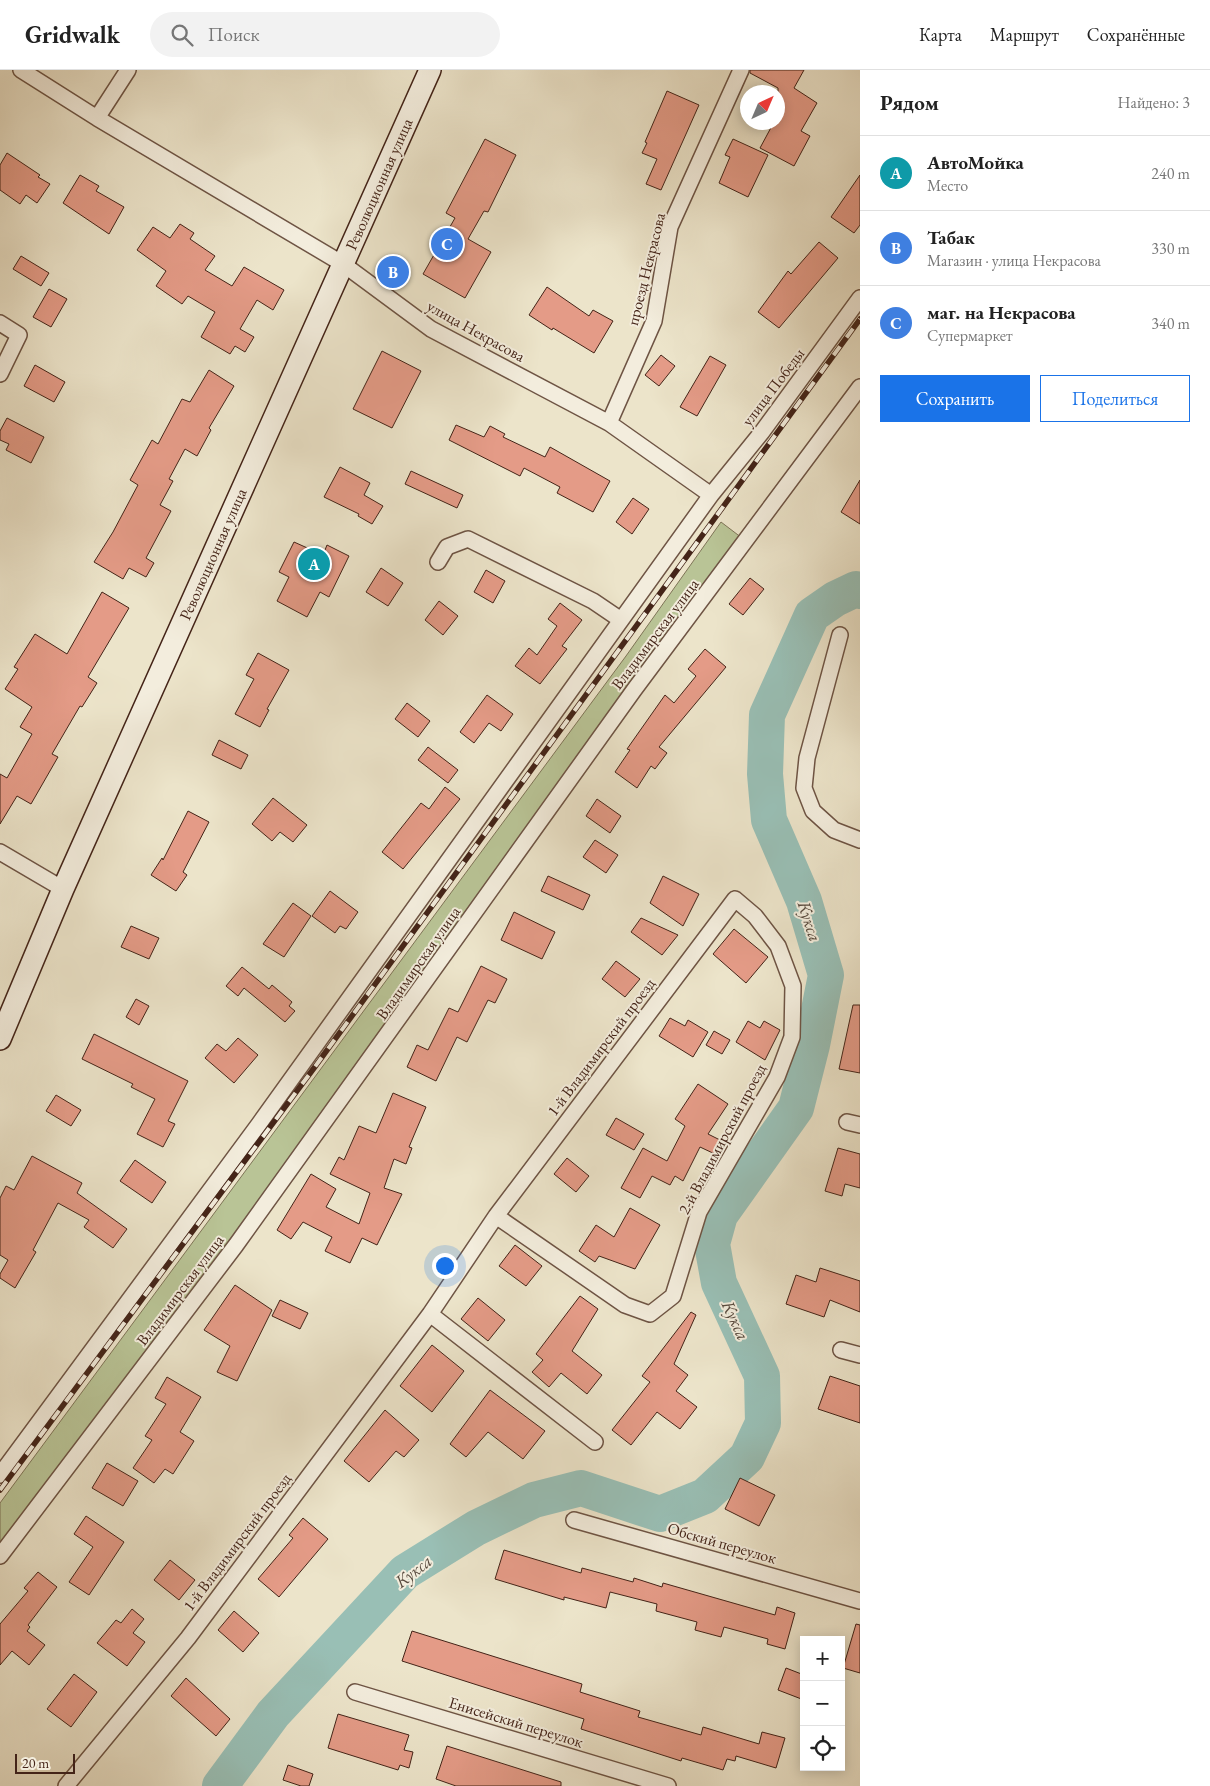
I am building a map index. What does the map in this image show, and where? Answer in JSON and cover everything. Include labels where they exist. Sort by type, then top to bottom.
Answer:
[{"type":"street","name":"улица Некрасова","points":[[22,70],[97,118],[343,264],[431,329],[609,423],[711,495]]},
{"type":"street","points":[[97,118],[128,70]]},
{"type":"street","name":"Революционная улица","points":[[0,1039],[63,889],[430,70]]},
{"type":"street","name":"проезд Некрасова","points":[[609,423],[654,321],[670,227],[741,70]]},
{"type":"street","name":"улица Победы","points":[[711,495],[762,432],[860,298]]},
{"type":"street","points":[[0,323],[19,335],[0,374]]},
{"type":"street","name":"Владимирская улица","points":[[0,1556],[236,1245],[634,690],[860,386]]},
{"type":"street","points":[[0,1475],[259,1124],[711,495]]},
{"type":"street","points":[[438,562],[447,547],[468,539],[592,601],[621,620]]},
{"type":"street","points":[[840,635],[807,758],[804,788],[813,811],[834,830],[860,840]]},
{"type":"street","points":[[0,852],[63,889]]},
{"type":"street","name":"1-й Владимирский проезд","points":[[66,1786],[188,1638],[430,1314],[496,1216],[735,899]]},
{"type":"street","name":"2-й Владимирский проезд","points":[[496,1216],[625,1305],[650,1314],[673,1296],[699,1212],[778,1077],[792,1037],[792,986],[778,946],[756,916],[735,899]]},
{"type":"street","points":[[430,1314],[595,1442]]},
{"type":"street","points":[[842,1350],[860,1355]]},
{"type":"street","name":"Обский переулок","points":[[574,1520],[860,1601]]},
{"type":"street","name":"Енисейский переулок","points":[[355,1692],[668,1786]]},
{"type":"green space","points":[[721,522],[742,538],[254,1210],[0,1544],[0,1503],[626,656]]},
{"type":"building","points":[[750,70],[804,70],[794,88],[817,103],[801,131],[810,136],[794,166],[760,148],[770,130],[785,130],[785,85],[772,85],[750,73]]},
{"type":"building","points":[[667,91],[699,105],[661,190],[646,184],[657,159],[642,153]]},
{"type":"building","points":[[485,139],[516,155],[488,212],[484,211],[468,239],[491,252],[465,298],[423,274],[455,218],[446,213]]},
{"type":"building","points":[[733,139],[768,155],[748,197],[719,183],[730,157],[725,155]]},
{"type":"building","points":[[7,153],[50,184],[37,203],[26,195],[20,204],[0,190],[0,165]]},
{"type":"building","points":[[80,175],[99,186],[96,191],[124,207],[109,234],[63,203]]},
{"type":"building","points":[[860,175],[860,225],[854,233],[831,217]]},
{"type":"building","points":[[180,224],[194,233],[190,239],[215,256],[205,270],[232,286],[244,267],[284,290],[273,310],[257,300],[240,329],[254,337],[245,352],[235,346],[230,354],[201,337],[215,312],[188,296],[182,304],[156,286],[166,271],[137,250],[153,227],[170,238]]},
{"type":"building","points":[[819,242],[838,258],[779,328],[758,312],[788,271],[791,274]]},
{"type":"building","points":[[21,256],[49,273],[41,286],[13,269]]},
{"type":"building","points":[[547,287],[589,316],[593,310],[613,321],[594,353],[529,315]]},
{"type":"building","points":[[49,289],[67,299],[51,327],[33,317]]},
{"type":"building","points":[[382,351],[421,371],[392,428],[353,409]]},
{"type":"building","points":[[661,355],[675,366],[659,386],[645,375]]},
{"type":"building","points":[[710,356],[726,365],[697,416],[680,407]]},
{"type":"building","points":[[35,365],[65,382],[54,402],[24,386]]},
{"type":"building","points":[[209,370],[234,386],[209,428],[211,430],[197,456],[185,449],[169,479],[173,481],[160,505],[171,511],[146,558],[154,563],[146,577],[129,568],[123,579],[94,562],[113,532],[138,485],[130,480],[152,440],[158,444],[182,399],[190,402]]},
{"type":"building","points":[[7,418],[44,437],[31,463],[6,450],[9,444],[0,440],[0,431]]},
{"type":"building","points":[[456,425],[484,437],[490,426],[505,434],[503,437],[545,457],[550,447],[610,481],[593,512],[557,493],[560,487],[524,468],[520,476],[449,440]]},
{"type":"building","points":[[340,467],[370,483],[364,495],[383,506],[372,524],[358,516],[359,514],[324,497]]},
{"type":"building","points":[[411,471],[463,495],[457,508],[405,484]]},
{"type":"building","points":[[860,480],[860,524],[841,512]]},
{"type":"building","points":[[633,498],[649,509],[632,534],[616,522]]},
{"type":"building","points":[[294,542],[323,555],[327,545],[349,556],[329,597],[320,592],[307,617],[277,601],[289,577],[279,572]]},
{"type":"building","points":[[381,568],[403,583],[388,606],[366,592]]},
{"type":"building","points":[[486,570],[505,581],[493,603],[474,592]]},
{"type":"building","points":[[750,578],[764,589],[743,615],[729,604]]},
{"type":"building","points":[[102,592],[129,608],[88,677],[97,683],[82,707],[80,706],[52,754],[58,757],[31,804],[17,796],[0,824],[0,774],[7,778],[32,734],[20,727],[32,707],[5,689],[18,669],[14,667],[35,634],[67,654]]},
{"type":"building","points":[[439,601],[458,616],[443,635],[425,620]]},
{"type":"building","points":[[560,603],[582,620],[562,646],[567,649],[540,684],[515,666],[529,648],[537,655],[557,626],[548,619]]},
{"type":"building","points":[[705,649],[726,667],[659,747],[667,753],[655,769],[651,766],[637,788],[615,772],[630,750],[627,749],[665,695],[674,703],[696,676],[688,669]]},
{"type":"building","points":[[258,653],[289,670],[267,709],[269,710],[260,727],[235,714],[254,679],[246,675]]},
{"type":"building","points":[[487,695],[513,714],[501,731],[489,723],[474,743],[460,732]]},
{"type":"building","points":[[407,703],[430,721],[418,737],[395,719]]},
{"type":"building","points":[[219,740],[248,755],[241,769],[212,755]]},
{"type":"building","points":[[428,747],[458,770],[448,783],[418,760]]},
{"type":"building","points":[[445,787],[460,799],[403,869],[382,852],[421,803],[429,809]]},
{"type":"building","points":[[273,798],[307,825],[293,842],[280,832],[272,841],[252,824]]},
{"type":"building","points":[[597,799],[621,816],[610,833],[586,816]]},
{"type":"building","points":[[188,811],[209,822],[183,872],[187,875],[176,891],[151,875],[162,858],[163,860]]},
{"type":"building","points":[[595,840],[618,855],[606,873],[583,857]]},
{"type":"building","points":[[548,876],[590,895],[583,910],[541,891]]},
{"type":"building","points":[[663,876],[699,894],[683,926],[650,903]]},
{"type":"building","points":[[330,891],[358,912],[346,929],[340,926],[335,933],[312,916]]},
{"type":"building","points":[[293,903],[311,916],[284,957],[263,944]]},
{"type":"building","points":[[514,912],[555,932],[542,959],[501,940]]},
{"type":"building","points":[[641,918],[678,935],[662,955],[631,932]]},
{"type":"building","points":[[131,926],[159,938],[149,959],[121,947]]},
{"type":"building","points":[[734,929],[768,957],[746,983],[713,954]]},
{"type":"building","points":[[616,961],[640,979],[625,997],[602,979]]},
{"type":"building","points":[[481,966],[507,979],[495,1003],[488,1000],[467,1042],[457,1037],[436,1081],[407,1067],[417,1045],[428,1050],[449,1008],[458,1012]]},
{"type":"building","points":[[242,967],[269,989],[272,985],[292,1002],[289,1006],[295,1011],[285,1022],[244,988],[238,996],[226,986]]},
{"type":"building","points":[[136,999],[149,1006],[139,1025],[126,1017]]},
{"type":"building","points":[[853,1005],[860,1005],[860,1073],[839,1069]]},
{"type":"building","points":[[670,1018],[685,1026],[688,1020],[708,1032],[693,1057],[659,1036]]},
{"type":"building","points":[[748,1021],[760,1028],[764,1021],[780,1030],[765,1060],[736,1042]]},
{"type":"building","points":[[714,1031],[730,1040],[722,1054],[706,1045]]},
{"type":"building","points":[[94,1034],[188,1081],[168,1121],[175,1124],[163,1147],[137,1134],[155,1099],[131,1087],[133,1084],[82,1059]]},
{"type":"building","points":[[238,1038],[258,1055],[234,1083],[205,1058],[217,1044],[226,1051]]},
{"type":"building","points":[[698,1084],[728,1104],[708,1134],[724,1142],[717,1155],[700,1147],[683,1181],[675,1176],[670,1185],[652,1176],[640,1198],[621,1188],[643,1148],[667,1161],[685,1126],[675,1119]]},
{"type":"building","points":[[393,1093],[426,1107],[409,1147],[412,1148],[406,1164],[394,1159],[384,1188],[402,1194],[377,1245],[362,1238],[350,1263],[325,1251],[332,1237],[303,1222],[291,1239],[277,1230],[311,1174],[336,1189],[326,1207],[359,1224],[370,1193],[330,1174],[339,1157],[344,1160],[359,1126],[376,1133]]},
{"type":"building","points":[[56,1095],[81,1110],[71,1126],[46,1111]]},
{"type":"building","points":[[616,1118],[644,1134],[634,1150],[606,1135]]},
{"type":"building","points":[[838,1148],[860,1154],[860,1188],[845,1184],[842,1196],[825,1191]]},
{"type":"building","points":[[32,1156],[82,1183],[77,1193],[127,1229],[113,1248],[84,1227],[89,1220],[58,1203],[33,1250],[36,1252],[15,1288],[0,1278],[0,1274],[8,1260],[0,1255],[0,1198],[6,1186],[14,1190]]},
{"type":"building","points":[[567,1158],[589,1176],[576,1192],[554,1174]]},
{"type":"building","points":[[135,1160],[166,1182],[152,1203],[120,1181]]},
{"type":"building","points":[[630,1208],[660,1225],[635,1269],[599,1256],[595,1262],[579,1251],[596,1225],[614,1237]]},
{"type":"building","points":[[515,1245],[542,1266],[526,1286],[499,1266]]},
{"type":"building","points":[[820,1268],[860,1281],[860,1312],[830,1300],[824,1317],[786,1304],[796,1275],[816,1282]]},
{"type":"building","points":[[235,1285],[272,1310],[237,1381],[217,1372],[230,1346],[204,1330]]},
{"type":"building","points":[[580,1296],[598,1309],[572,1351],[602,1375],[587,1394],[561,1373],[549,1387],[532,1372],[543,1360],[536,1354]]},
{"type":"building","points":[[478,1298],[505,1320],[488,1341],[461,1319]]},
{"type":"building","points":[[280,1300],[308,1313],[300,1329],[272,1316]]},
{"type":"building","points":[[691,1312],[696,1315],[674,1364],[688,1375],[676,1391],[697,1407],[680,1429],[657,1412],[631,1445],[612,1430],[650,1382],[642,1376]]},
{"type":"building","points":[[432,1345],[464,1371],[432,1412],[400,1386]]},
{"type":"building","points":[[830,1376],[860,1386],[860,1423],[818,1409]]},
{"type":"building","points":[[167,1377],[201,1397],[180,1432],[194,1441],[173,1474],[165,1469],[154,1483],[133,1468],[152,1440],[145,1436],[166,1404],[155,1398]]},
{"type":"building","points":[[490,1390],[545,1431],[523,1459],[488,1432],[466,1457],[450,1444]]},
{"type":"building","points":[[385,1410],[419,1440],[404,1457],[396,1451],[369,1482],[344,1461]]},
{"type":"building","points":[[107,1463],[138,1481],[123,1506],[92,1488]]},
{"type":"building","points":[[740,1478],[775,1495],[759,1526],[725,1509]]},
{"type":"building","points":[[86,1516],[124,1542],[89,1595],[69,1582],[93,1547],[74,1534]]},
{"type":"building","points":[[303,1518],[328,1539],[279,1597],[258,1579],[293,1538],[289,1535]]},
{"type":"building","points":[[504,1550],[581,1573],[582,1568],[633,1582],[634,1578],[662,1587],[663,1583],[775,1615],[777,1607],[795,1613],[785,1649],[767,1644],[768,1639],[724,1627],[721,1637],[695,1630],[697,1622],[656,1611],[657,1604],[610,1592],[606,1608],[564,1597],[564,1600],[495,1579]]},
{"type":"building","points":[[170,1560],[195,1580],[179,1600],[154,1580]]},
{"type":"building","points":[[38,1572],[57,1587],[28,1625],[30,1627],[27,1631],[45,1645],[29,1665],[12,1651],[0,1665],[0,1624],[28,1591],[24,1588]]},
{"type":"building","points":[[132,1609],[144,1619],[133,1633],[145,1642],[127,1666],[97,1643],[116,1620],[121,1623]]},
{"type":"building","points":[[234,1611],[259,1633],[243,1652],[218,1630]]},
{"type":"building","points":[[856,1624],[860,1625],[860,1673],[845,1669],[845,1661]]},
{"type":"building","points":[[412,1631],[582,1684],[580,1692],[640,1711],[638,1717],[701,1735],[703,1727],[759,1744],[762,1732],[785,1738],[776,1768],[736,1756],[735,1761],[727,1759],[723,1770],[682,1758],[681,1761],[581,1729],[584,1719],[402,1661]]},
{"type":"building","points":[[786,1668],[800,1673],[800,1698],[778,1690]]},
{"type":"building","points":[[74,1674],[97,1692],[71,1727],[47,1709]]},
{"type":"building","points":[[186,1678],[230,1719],[216,1736],[171,1696]]},
{"type":"building","points":[[338,1714],[409,1735],[404,1750],[413,1752],[409,1768],[400,1765],[398,1770],[328,1748]]},
{"type":"building","points":[[447,1746],[561,1782],[561,1786],[456,1786],[436,1779]]},
{"type":"building","points":[[288,1765],[313,1774],[309,1786],[301,1786],[283,1780]]},
{"type":"waterway","name":"Кукса","points":[[220,1786],[273,1714],[405,1572],[476,1528],[534,1500],[581,1488],[660,1514],[705,1496],[747,1457],[763,1423],[762,1376],[719,1283],[712,1244],[720,1215],[796,1108],[812,1045],[826,975],[804,901],[769,820],[765,774],[767,715],[812,615],[835,599],[856,589],[860,591]]},
{"type":"railway","points":[[0,1490],[314,1068],[860,319]]},
{"type":"place","name":"маг. на Некрасова","points":[[447,244]]},
{"type":"place","name":"Табак","points":[[393,272]]},
{"type":"place","name":"АвтоМойка","points":[[314,564]]}]
